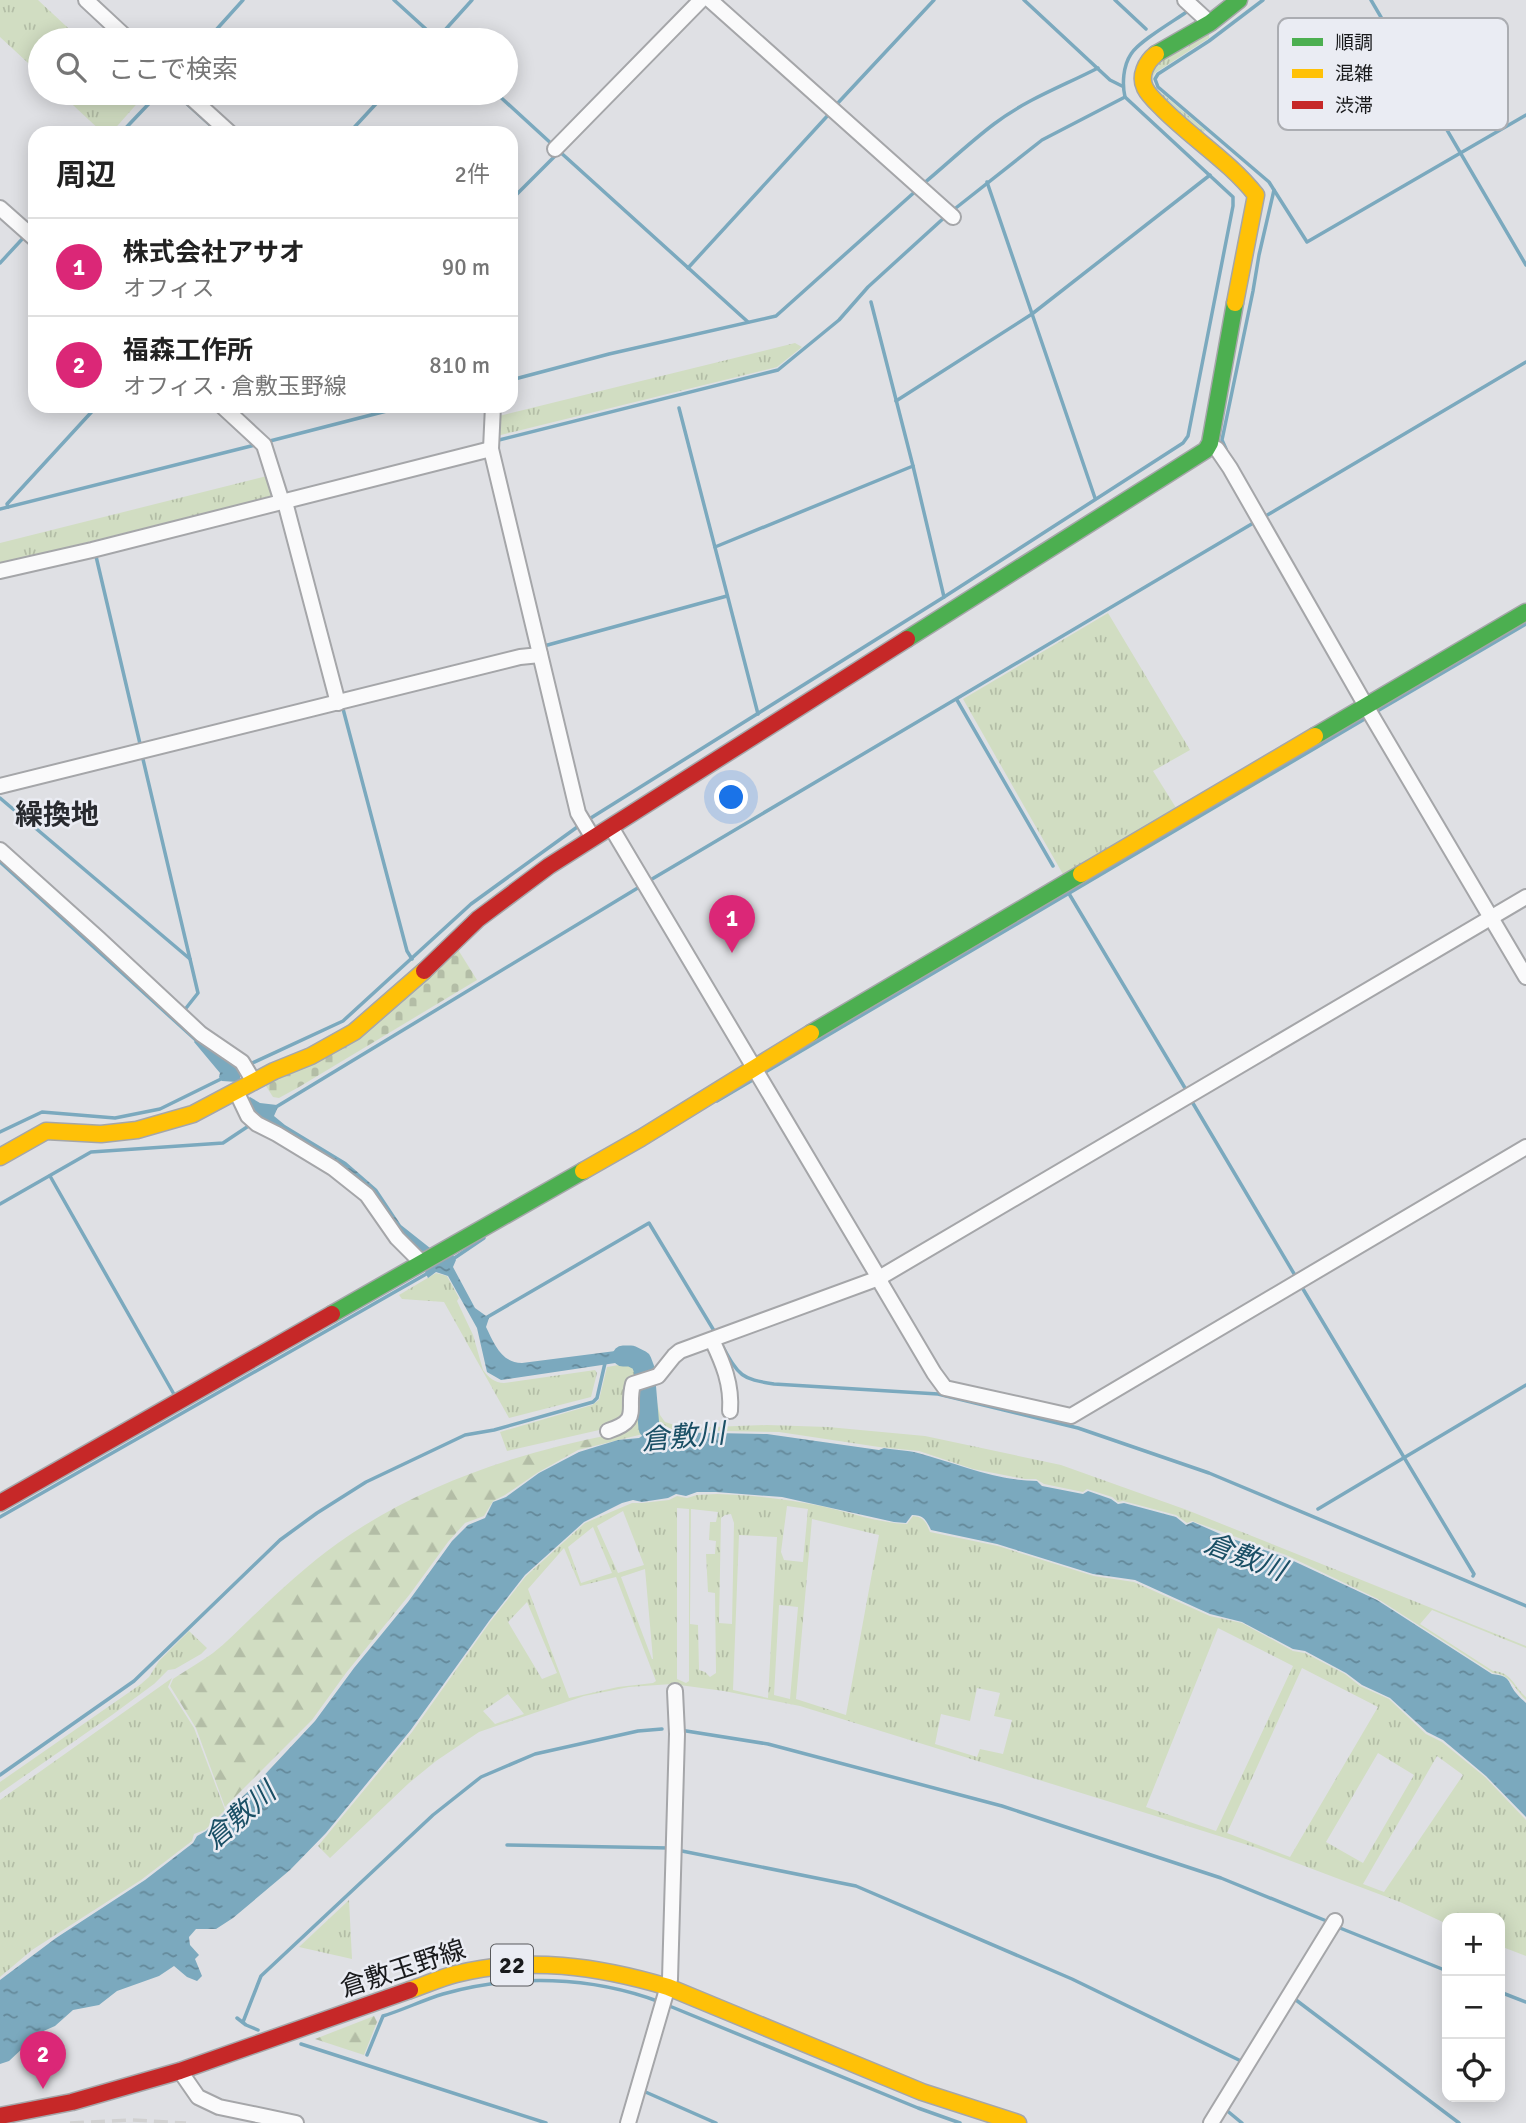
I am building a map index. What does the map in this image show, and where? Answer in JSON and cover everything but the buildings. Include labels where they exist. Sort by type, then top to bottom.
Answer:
[{"type":"street","points":[[86,0],[116,28]]},
{"type":"street","points":[[556,148],[701,0]]},
{"type":"street","points":[[710,0],[950,215]]},
{"type":"street","points":[[1185,0],[1210,23]]},
{"type":"street","points":[[0,1157],[46,1131],[101,1134],[138,1130],[193,1114],[236,1091],[248,1071],[311,1056],[354,1032],[416,979],[478,919],[587,828],[611,827],[1200,454],[1209,445],[1256,195],[1244,180],[1150,96],[1144,87],[1143,78],[1146,64],[1153,56],[1210,23],[1239,0]]},
{"type":"street","points":[[199,105],[222,126]]},
{"type":"street","points":[[0,208],[28,233]]},
{"type":"street","points":[[230,413],[262,443],[282,499],[339,700]]},
{"type":"street","points":[[492,413],[488,447],[536,652],[587,828]]},
{"type":"street","points":[[1209,445],[1217,449],[1230,468],[1526,977]]},
{"type":"street","points":[[0,571],[488,447]]},
{"type":"street","points":[[0,1503],[757,1073],[1370,712],[1526,612]]},
{"type":"street","points":[[0,786],[536,652]]},
{"type":"street","points":[[611,827],[945,1388],[1071,1416],[1526,1147]]},
{"type":"street","points":[[0,850],[201,1034],[248,1071]]},
{"type":"street","points":[[608,1431],[621,1427],[629,1420],[633,1384],[658,1376],[680,1351],[879,1278],[1489,914],[1526,897]]},
{"type":"street","points":[[236,1091],[255,1122],[340,1172],[371,1200],[397,1238],[429,1259]]},
{"type":"street","points":[[716,1338],[726,1369],[731,1396],[730,1411]]},
{"type":"street","points":[[628,2123],[670,1979],[677,1729],[675,1691]]},
{"type":"street","points":[[1211,2123],[1333,1925]]},
{"type":"street","name":"倉敷玉野線","points":[[0,2116],[72,2102],[180,2071],[456,1975],[499,1966],[543,1964],[595,1968],[635,1976],[664,1998],[922,2092],[1018,2123]]},
{"type":"street","points":[[180,2071],[198,2096],[219,2107],[296,2123]]},
{"type":"green space","points":[[0,0],[38,0],[68,28],[28,28],[28,63],[0,37]]},
{"type":"green space","points":[[1204,32],[1209,38],[1155,73],[1153,80],[1158,90],[1205,130],[1201,136],[1162,102],[1148,82],[1149,71],[1155,62],[1189,47],[1188,42]]},
{"type":"green space","points":[[73,105],[136,105],[117,126],[95,126]]},
{"type":"green space","points":[[795,343],[802,347],[777,367],[497,436],[499,416]]},
{"type":"green space","points":[[271,475],[276,495],[0,564],[0,543]]},
{"type":"green space","points":[[1108,613],[1190,750],[1153,771],[1178,811],[1064,876],[963,699]]},
{"type":"green space","points":[[457,948],[477,980],[299,1087],[279,1098],[273,1097],[264,1083]]},
{"type":"green space","points":[[436,1273],[447,1276],[459,1298],[457,1301],[473,1335],[483,1370],[489,1377],[504,1383],[595,1370],[597,1373],[591,1397],[509,1418],[444,1302],[402,1299],[399,1295]]},
{"type":"green space","points":[[624,1364],[638,1369],[639,1378],[629,1411],[608,1428],[507,1451],[500,1432],[592,1405],[599,1400],[607,1367]]},
{"type":"green space","points":[[639,1397],[642,1399],[639,1405],[643,1434],[578,1450],[493,1501],[484,1516],[465,1523],[312,1720],[225,1807],[196,1728],[170,1686],[173,1679],[213,1653],[303,1570],[369,1522],[435,1488],[470,1474],[541,1451],[614,1434]]},
{"type":"green space","points":[[652,1398],[656,1398],[660,1415],[665,1422],[684,1428],[767,1425],[828,1427],[925,1436],[1061,1465],[1187,1510],[1526,1646],[1432,1610],[1420,1624],[1493,1671],[1509,1677],[1526,1700],[1504,1676],[1493,1673],[1378,1599],[1286,1555],[1192,1521],[1187,1523],[1176,1515],[1118,1502],[1112,1497],[1087,1489],[1083,1492],[1044,1484],[1036,1479],[973,1469],[919,1451],[779,1432],[667,1430],[658,1423]]},
{"type":"green space","points":[[717,1494],[782,1499],[907,1524],[913,1516],[917,1517],[924,1521],[930,1532],[998,1546],[1094,1576],[1134,1582],[1210,1616],[1242,1623],[1293,1651],[1305,1653],[1345,1674],[1360,1686],[1389,1699],[1426,1734],[1442,1742],[1485,1777],[1526,1820],[1526,1956],[1505,1948],[1505,1913],[1442,1913],[1442,1922],[1400,1902],[1257,1848],[800,1706],[672,1684],[629,1687],[584,1696],[479,1732],[409,1783],[330,1858],[318,1846],[412,1732],[526,1576],[585,1523],[632,1503],[669,1500],[677,1496],[687,1498]],"holes":[[[787,1506],[808,1509],[803,1562],[784,1560],[781,1552]],[[677,1508],[689,1509],[689,1681],[686,1683],[677,1679]],[[691,1509],[718,1512],[716,1522],[710,1522],[709,1540],[716,1541],[715,1554],[706,1554],[708,1592],[715,1593],[716,1673],[710,1677],[699,1670],[698,1625],[690,1624]],[[623,1511],[644,1565],[618,1573],[597,1526]],[[731,1514],[734,1523],[732,1624],[719,1623],[721,1518]],[[812,1519],[879,1535],[846,1715],[796,1699]],[[593,1527],[612,1573],[581,1583],[568,1547]],[[739,1535],[777,1537],[768,1698],[733,1690]],[[564,1548],[580,1586],[616,1577],[656,1681],[569,1698],[528,1589]],[[645,1569],[653,1659],[621,1577]],[[527,1602],[557,1673],[542,1679],[508,1622]],[[779,1605],[798,1607],[790,1699],[774,1695]],[[1218,1628],[1293,1666],[1216,1831],[1146,1807]],[[1302,1668],[1378,1707],[1290,1857],[1227,1833]],[[977,1688],[1000,1693],[994,1716],[1012,1720],[1003,1754],[980,1749],[977,1757],[935,1744],[941,1714],[970,1721]],[[508,1694],[524,1714],[495,1724],[483,1711]],[[1378,1753],[1414,1775],[1363,1863],[1326,1842]],[[1437,1756],[1463,1775],[1384,1892],[1363,1884]]]},
{"type":"green space","points":[[189,1631],[207,1648],[201,1654],[175,1669],[168,1670],[154,1684],[112,1715],[0,1793],[0,1782],[141,1684]]},
{"type":"green space","points":[[172,1678],[168,1687],[194,1728],[225,1810],[205,1830],[194,1834],[192,1841],[141,1880],[32,1950],[0,1977],[0,1800]]},
{"type":"green space","points":[[349,1900],[352,1959],[299,1947]]},
{"type":"green space","points":[[374,2016],[377,2022],[364,2055],[315,2039]]},
{"type":"water","points":[[197,1038],[238,1066],[241,1070],[237,1082],[222,1081],[220,1073],[194,1042]]},
{"type":"water","points":[[250,1097],[260,1103],[277,1105],[274,1116],[346,1162],[377,1189],[401,1225],[430,1248],[453,1255],[456,1260],[453,1267],[475,1308],[489,1318],[486,1327],[503,1356],[522,1363],[631,1349],[645,1357],[648,1367],[641,1369],[631,1363],[622,1362],[501,1380],[487,1372],[477,1328],[448,1276],[436,1272],[428,1278],[425,1272],[431,1267],[423,1253],[397,1232],[371,1193],[257,1119],[247,1099]]},
{"type":"water","name":"倉敷川","points":[[650,1399],[657,1424],[664,1432],[767,1434],[879,1450],[884,1448],[918,1453],[991,1475],[1037,1481],[1042,1486],[1083,1494],[1088,1491],[1118,1504],[1124,1503],[1176,1517],[1186,1525],[1193,1522],[1285,1557],[1377,1600],[1492,1674],[1506,1678],[1526,1703],[1526,1817],[1486,1776],[1443,1740],[1427,1732],[1390,1698],[1362,1685],[1346,1673],[1305,1651],[1293,1649],[1242,1622],[1210,1614],[1135,1580],[1093,1574],[997,1544],[931,1530],[924,1519],[916,1515],[912,1515],[906,1523],[894,1522],[782,1497],[716,1492],[697,1492],[686,1496],[676,1494],[642,1502],[633,1500],[584,1522],[525,1575],[410,1731],[326,1833],[290,1870],[216,1929],[196,1929],[189,1937],[190,1945],[199,1955],[195,1959],[202,1976],[197,1981],[187,1977],[174,1966],[159,1976],[117,1991],[99,2005],[73,2010],[55,2026],[39,2033],[9,2061],[0,2064],[0,1980],[56,1938],[145,1880],[193,1843],[197,1836],[206,1831],[257,1783],[315,1721],[452,1541],[468,1525],[485,1518],[493,1502],[506,1497],[539,1473],[579,1452],[618,1440],[639,1438],[645,1434],[641,1404],[643,1400]]},
{"type":"waterway","points":[[218,28],[243,0]]},
{"type":"waterway","points":[[394,0],[425,28]]},
{"type":"waterway","points":[[447,28],[472,0]]},
{"type":"waterway","points":[[836,105],[934,0]]},
{"type":"waterway","points":[[1024,0],[1110,80],[1122,86]]},
{"type":"waterway","points":[[1115,0],[1146,29]]},
{"type":"waterway","points":[[1226,449],[1222,440],[1274,190],[1269,182],[1158,87],[1155,79],[1158,74],[1209,41],[1263,0]]},
{"type":"waterway","points":[[1371,0],[1382,18]]},
{"type":"waterway","points":[[586,821],[944,597],[1183,443],[1188,436],[1233,197],[1125,97],[1123,81],[1126,64],[1135,49],[1188,11]]},
{"type":"waterway","points":[[923,184],[1006,115],[1098,68]]},
{"type":"waterway","points":[[952,211],[1042,140],[1125,97]]},
{"type":"waterway","points":[[128,126],[148,105]]},
{"type":"waterway","points":[[188,105],[211,126]]},
{"type":"waterway","points":[[355,126],[375,105]]},
{"type":"waterway","points":[[509,105],[554,146]]},
{"type":"waterway","points":[[688,268],[830,113]]},
{"type":"waterway","points":[[1508,125],[1526,115]]},
{"type":"waterway","points":[[1447,130],[1526,265]]},
{"type":"waterway","points":[[1274,190],[1307,242],[1500,130]]},
{"type":"waterway","points":[[559,151],[748,322]]},
{"type":"waterway","points":[[518,193],[558,153]]},
{"type":"waterway","points":[[896,401],[1032,314],[1210,175]]},
{"type":"waterway","points":[[987,182],[1095,498]]},
{"type":"waterway","points":[[518,378],[609,354],[776,316],[918,189]]},
{"type":"waterway","points":[[495,441],[778,370],[839,320],[868,287],[946,216]]},
{"type":"waterway","points":[[0,263],[25,236]]},
{"type":"waterway","points":[[871,302],[944,597]]},
{"type":"waterway","points":[[1264,517],[1526,362]]},
{"type":"waterway","points":[[679,408],[758,714]]},
{"type":"waterway","points":[[8,507],[7,504],[91,413]]},
{"type":"waterway","points":[[266,442],[379,413]]},
{"type":"waterway","points":[[0,509],[255,445]]},
{"type":"waterway","points":[[715,547],[913,466]]},
{"type":"waterway","points":[[647,882],[1255,522]]},
{"type":"waterway","points":[[95,552],[141,748]]},
{"type":"waterway","points":[[544,646],[727,596]]},
{"type":"waterway","points":[[1374,713],[1526,624]]},
{"type":"waterway","points":[[957,700],[1053,866]]},
{"type":"waterway","points":[[342,705],[407,951],[412,959]]},
{"type":"waterway","points":[[762,1074],[1368,717]]},
{"type":"waterway","points":[[142,755],[198,993],[183,1012]]},
{"type":"waterway","points":[[0,798],[190,959]]},
{"type":"waterway","points":[[248,1065],[343,1021],[471,904],[580,825]]},
{"type":"waterway","points":[[0,862],[198,1042]]},
{"type":"waterway","points":[[276,1107],[641,886]]},
{"type":"waterway","points":[[1068,892],[1188,1093]]},
{"type":"waterway","points":[[0,1132],[42,1112],[115,1118],[160,1109],[223,1078]]},
{"type":"waterway","points":[[717,1101],[756,1078]]},
{"type":"waterway","points":[[1191,1100],[1296,1277]]},
{"type":"waterway","points":[[0,1204],[91,1152],[223,1143],[253,1123]]},
{"type":"waterway","points":[[50,1176],[175,1396]]},
{"type":"waterway","points":[[484,1319],[649,1223],[716,1334]]},
{"type":"waterway","points":[[453,1259],[484,1238]]},
{"type":"waterway","points":[[0,1517],[428,1273]]},
{"type":"waterway","points":[[1300,1284],[1473,1576]]},
{"type":"waterway","points":[[723,1347],[742,1375],[763,1382],[938,1394],[1078,1428],[1209,1473],[1526,1606]]},
{"type":"waterway","name":"倉敷川","points":[[623,1356],[631,1356],[641,1361],[644,1369],[649,1428]]},
{"type":"waterway","points":[[0,1775],[134,1681],[280,1540],[317,1513],[366,1482],[465,1435],[494,1430],[593,1402],[597,1398],[605,1363]]},
{"type":"waterway","points":[[1318,1509],[1526,1385]]},
{"type":"waterway","points":[[243,2022],[261,1976],[433,1815],[481,1777],[535,1754],[638,1731],[662,1729]]},
{"type":"waterway","points":[[680,1730],[768,1744],[1002,1806],[1221,1878],[1329,1922]]},
{"type":"waterway","points":[[507,1845],[669,1848]]},
{"type":"waterway","points":[[677,1850],[856,1886],[1072,1979],[1243,2062]]},
{"type":"waterway","points":[[1335,1926],[1442,1969]]},
{"type":"waterway","points":[[367,2055],[383,2016],[436,1996],[470,1988],[498,1983],[553,1981],[607,1987],[660,2002]]},
{"type":"waterway","points":[[1505,1994],[1526,2002]]},
{"type":"waterway","points":[[1296,2000],[1459,2123]]},
{"type":"waterway","points":[[667,2005],[960,2123]]},
{"type":"waterway","points":[[237,2018],[258,2030]]},
{"type":"waterway","points":[[301,2044],[546,2123]]},
{"type":"waterway","points":[[641,2090],[716,2123]]},
{"type":"waterway","points":[[1225,2109],[1242,2123]]},
{"type":"railway","points":[[70,2123],[131,2120],[186,2123]]},
{"type":"traffic: fast","points":[[1156,54],[1210,23],[1239,0]]},
{"type":"traffic: fast","points":[[907,639],[1206,450],[1210,443],[1235,303]]},
{"type":"traffic: fast","points":[[1315,736],[1526,612]]},
{"type":"traffic: fast","points":[[811,1033],[1081,874]]},
{"type":"traffic: fast","points":[[332,1314],[583,1171]]},
{"type":"traffic: slow","points":[[1156,54],[1143,74],[1143,83],[1149,94],[1235,172],[1256,195],[1235,303]]},
{"type":"traffic: slow","points":[[1081,874],[1315,736]]},
{"type":"traffic: slow","points":[[0,1157],[46,1131],[101,1134],[137,1130],[193,1114],[354,1032],[424,971]]},
{"type":"traffic: slow","points":[[583,1171],[811,1033]]},
{"type":"traffic: slow","points":[[410,1990],[456,1974],[509,1965],[562,1966],[615,1974],[668,1987],[922,2092],[1018,2123]]},
{"type":"traffic: jam","points":[[424,971],[478,919],[549,866],[907,639]]},
{"type":"traffic: jam","points":[[0,1503],[332,1314]]},
{"type":"traffic: jam","points":[[0,2116],[72,2102],[180,2071],[410,1990]]},
{"type":"place","name":"株式会社アサオ","points":[[732,953]]},
{"type":"place","name":"福森工作所","points":[[43,2089]]},
{"type":"district","name":"繰換地","points":[[57,815]]}]
